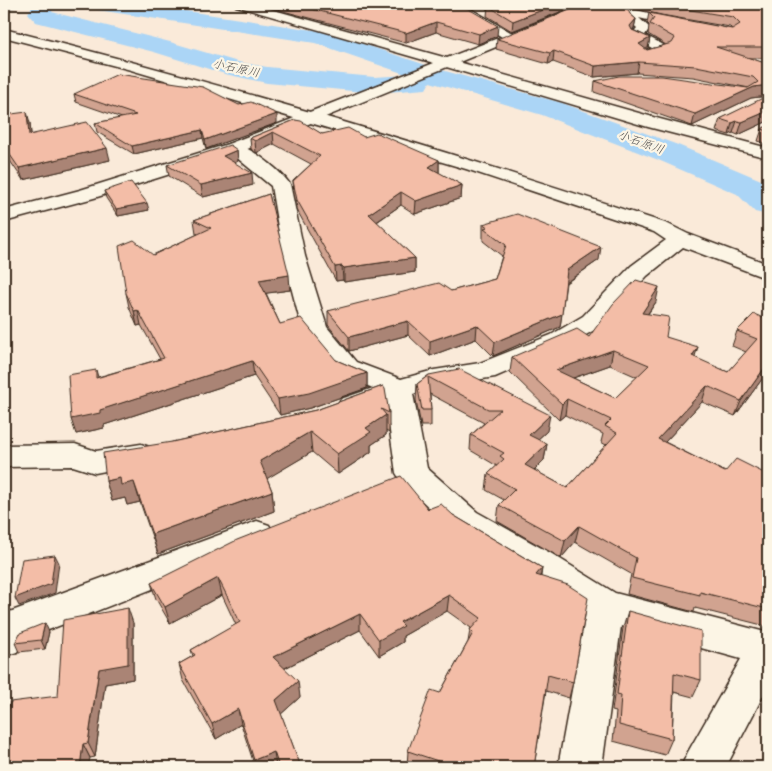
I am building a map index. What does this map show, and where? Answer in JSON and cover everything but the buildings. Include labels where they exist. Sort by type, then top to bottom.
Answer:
[{"type":"street","points":[[240,4],[693,134],[768,153]]},
{"type":"street","points":[[454,4],[512,37]]},
{"type":"street","points":[[4,216],[87,194],[234,148],[448,64],[591,4],[694,27]]},
{"type":"street","points":[[473,15],[492,8]]},
{"type":"street","points":[[633,14],[634,20],[641,31],[637,36],[664,49],[646,55]]},
{"type":"street","points":[[4,33],[91,54],[315,117],[556,192],[661,228],[680,239],[768,272]]},
{"type":"street","points":[[559,95],[586,87]]},
{"type":"street","points":[[693,134],[718,122]]},
{"type":"street","points":[[734,145],[760,132]]},
{"type":"street","points":[[234,148],[259,165],[280,184],[294,256],[315,329],[348,368],[398,388]]},
{"type":"street","points":[[326,414],[398,388],[434,378],[485,372],[560,340],[592,321],[639,271],[680,239]]},
{"type":"street","points":[[398,388],[398,478],[465,521],[540,564],[605,606],[768,649],[703,767]]},
{"type":"street","points":[[4,456],[74,455],[95,462],[172,450]]},
{"type":"street","points":[[4,640],[8,630],[286,522]]},
{"type":"street","points":[[580,767],[605,606]]},
{"type":"waterway","points":[[4,9],[27,4]]},
{"type":"waterway","name":"小石原川","points":[[44,4],[39,13],[44,17],[162,47],[234,69],[267,75],[374,85],[417,83]]},
{"type":"waterway","name":"小石原川","points":[[98,4],[319,37],[429,74],[552,109],[667,152],[749,187],[768,204]]},
{"type":"waterway","points":[[624,4],[625,21],[645,35]]}]
